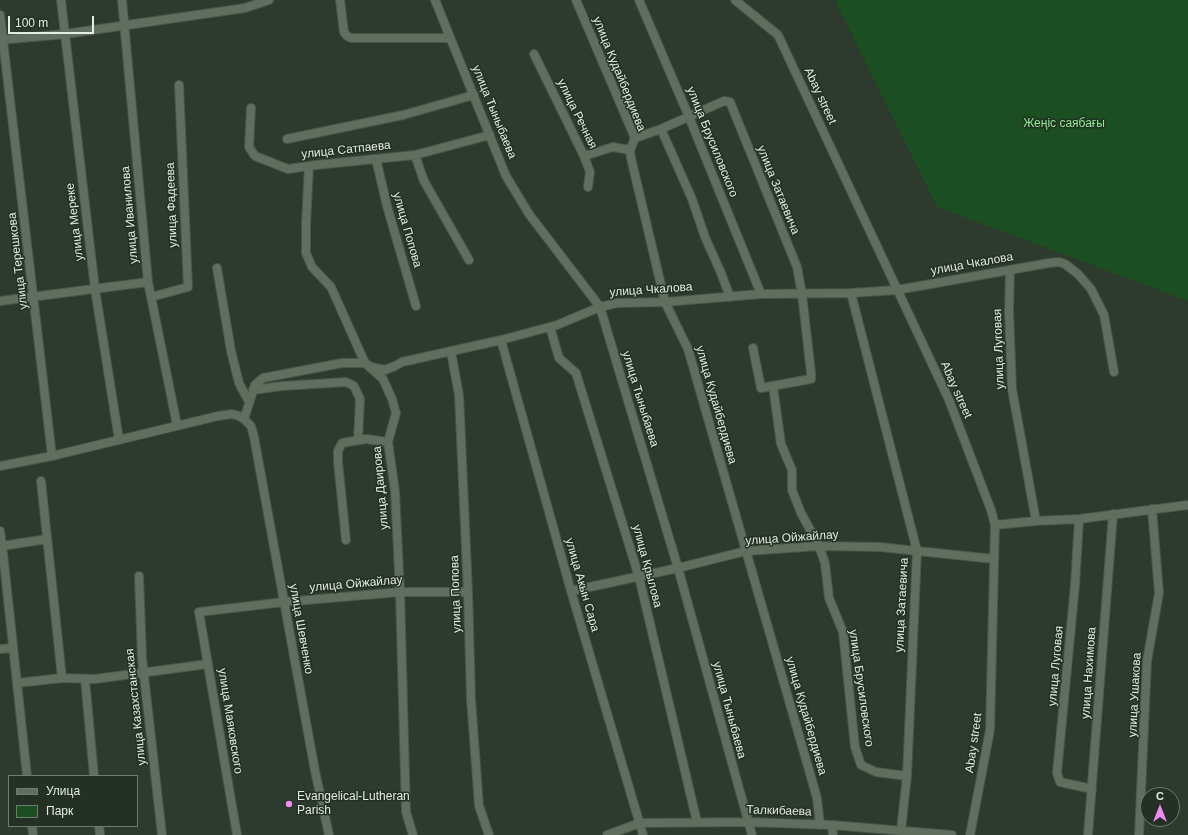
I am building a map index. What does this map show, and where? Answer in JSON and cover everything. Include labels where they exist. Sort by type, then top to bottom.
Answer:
[{"type":"street","name":"улица Мереке","points":[[61,0],[95,289],[119,440]]},
{"type":"street","name":"улица Иванилова","points":[[122,0],[148,282],[177,425]]},
{"type":"street","points":[[2,40],[65,34],[245,8],[269,0]]},
{"type":"street","points":[[340,0],[344,32],[351,38],[450,38]]},
{"type":"street","name":"улица Тыныбаева","points":[[435,0],[506,176],[529,214],[600,307],[678,568],[752,835]]},
{"type":"street","name":"улица Кудайбердиева","points":[[576,0],[635,138],[630,150],[631,158],[665,302],[688,349],[817,798],[820,825]]},
{"type":"street","name":"улица Брусиловского","points":[[639,0],[689,117],[761,294]]},
{"type":"street","name":"Abay street","points":[[735,0],[778,35],[949,400],[991,510],[995,525],[990,730],[970,835]]},
{"type":"street","name":"улица Терешкова","points":[[0,15],[52,456]]},
{"type":"street","name":"улица Речная","points":[[534,54],[584,156],[590,172],[588,187]]},
{"type":"street","name":"улица Фадеева","points":[[151,297],[188,287],[179,84]]},
{"type":"street","name":"улица Сатпаева","points":[[287,139],[404,115],[474,95]]},
{"type":"street","name":"улица Затаевича","points":[[689,117],[724,101],[730,102],[797,267],[802,294]]},
{"type":"street","name":"улица Сатпаева","points":[[251,108],[249,147],[255,156],[288,169],[415,155],[490,135]]},
{"type":"street","points":[[635,138],[689,117]]},
{"type":"street","points":[[661,129],[692,199],[705,237],[730,297]]},
{"type":"street","points":[[584,156],[612,147],[630,150]]},
{"type":"street","points":[[415,155],[424,181],[469,260]]},
{"type":"street","name":"улица Попова","points":[[376,159],[387,206],[416,306]]},
{"type":"street","name":"улица Даирова","points":[[309,166],[306,253],[312,267],[332,286],[365,363],[383,379],[392,399],[396,413],[388,442],[395,491],[400,592],[406,812],[413,835]]},
{"type":"street","name":"улица Чкалова","points":[[244,419],[255,385],[263,378],[342,363],[365,363],[372,367],[385,370],[402,362],[502,340],[557,325],[600,307],[617,303],[665,302],[761,294],[851,294],[897,290],[1059,262],[1065,264],[1078,274],[1091,290],[1098,302],[1104,315],[1114,372]]},
{"type":"street","points":[[217,268],[231,351],[239,383],[249,402]]},
{"type":"street","name":"улица Луговая","points":[[1010,270],[1009,311],[1012,389],[1036,521]]},
{"type":"street","points":[[0,301],[148,282]]},
{"type":"street","points":[[753,348],[761,388],[811,379],[802,294]]},
{"type":"street","name":"улица Затаевича","points":[[851,294],[917,550],[907,776],[901,830]]},
{"type":"street","name":"улица Крылова","points":[[550,327],[559,358],[576,373],[639,577],[697,822]]},
{"type":"street","name":"улица Акын Сара","points":[[502,340],[571,591],[643,835]]},
{"type":"street","name":"улица Попова","points":[[451,352],[459,395],[468,592],[471,699],[480,806],[489,835]]},
{"type":"street","points":[[253,390],[282,386],[346,382],[354,386],[360,399],[358,440]]},
{"type":"street","name":"улица Брусиловского","points":[[773,386],[781,444],[792,470],[792,490],[801,513],[819,546],[825,563],[829,598],[843,632],[855,747],[861,765],[876,772],[907,776]]},
{"type":"street","points":[[0,466],[52,456],[218,416],[232,414],[244,419]]},
{"type":"street","name":"улица Шевченко","points":[[244,419],[251,426],[254,436],[315,771],[329,835]]},
{"type":"street","points":[[346,540],[338,452],[342,443],[366,439],[388,442]]},
{"type":"street","points":[[41,481],[62,678]]},
{"type":"street","points":[[995,525],[1079,519],[1188,505]]},
{"type":"street","name":"улица Ушакова","points":[[1140,835],[1147,661],[1159,593],[1152,509]]},
{"type":"street","name":"улица Нахимова","points":[[1088,835],[1113,514]]},
{"type":"street","name":"улица Луговая","points":[[1079,519],[1075,585],[1057,773],[1060,782],[1092,789]]},
{"type":"street","points":[[0,531],[27,775]]},
{"type":"street","points":[[2,546],[47,539]]},
{"type":"street","name":"улица Ойжайлау","points":[[571,591],[746,552],[819,546],[880,547],[994,559]]},
{"type":"street","name":"улица Казахстанская","points":[[139,576],[143,673],[162,835]]},
{"type":"street","name":"улица Ойжайлау","points":[[199,612],[284,602],[400,592],[468,592]]},
{"type":"street","name":"улица Маяковского","points":[[199,612],[236,835]]},
{"type":"street","points":[[0,649],[13,648]]},
{"type":"street","points":[[17,683],[62,678],[94,679],[208,664]]},
{"type":"street","points":[[85,679],[94,775]]},
{"type":"street","name":"Талкибаева","points":[[607,835],[640,823],[697,822],[832,824],[952,835]]},
{"type":"street","points":[[832,824],[833,835]]},
{"type":"green space","name":"Жеңіс саябағы","points":[[835,0],[1188,0],[1188,301],[937,207]]},
{"type":"place","name":"Evangelical-Lutheran Parish","points":[[289,804]]}]
